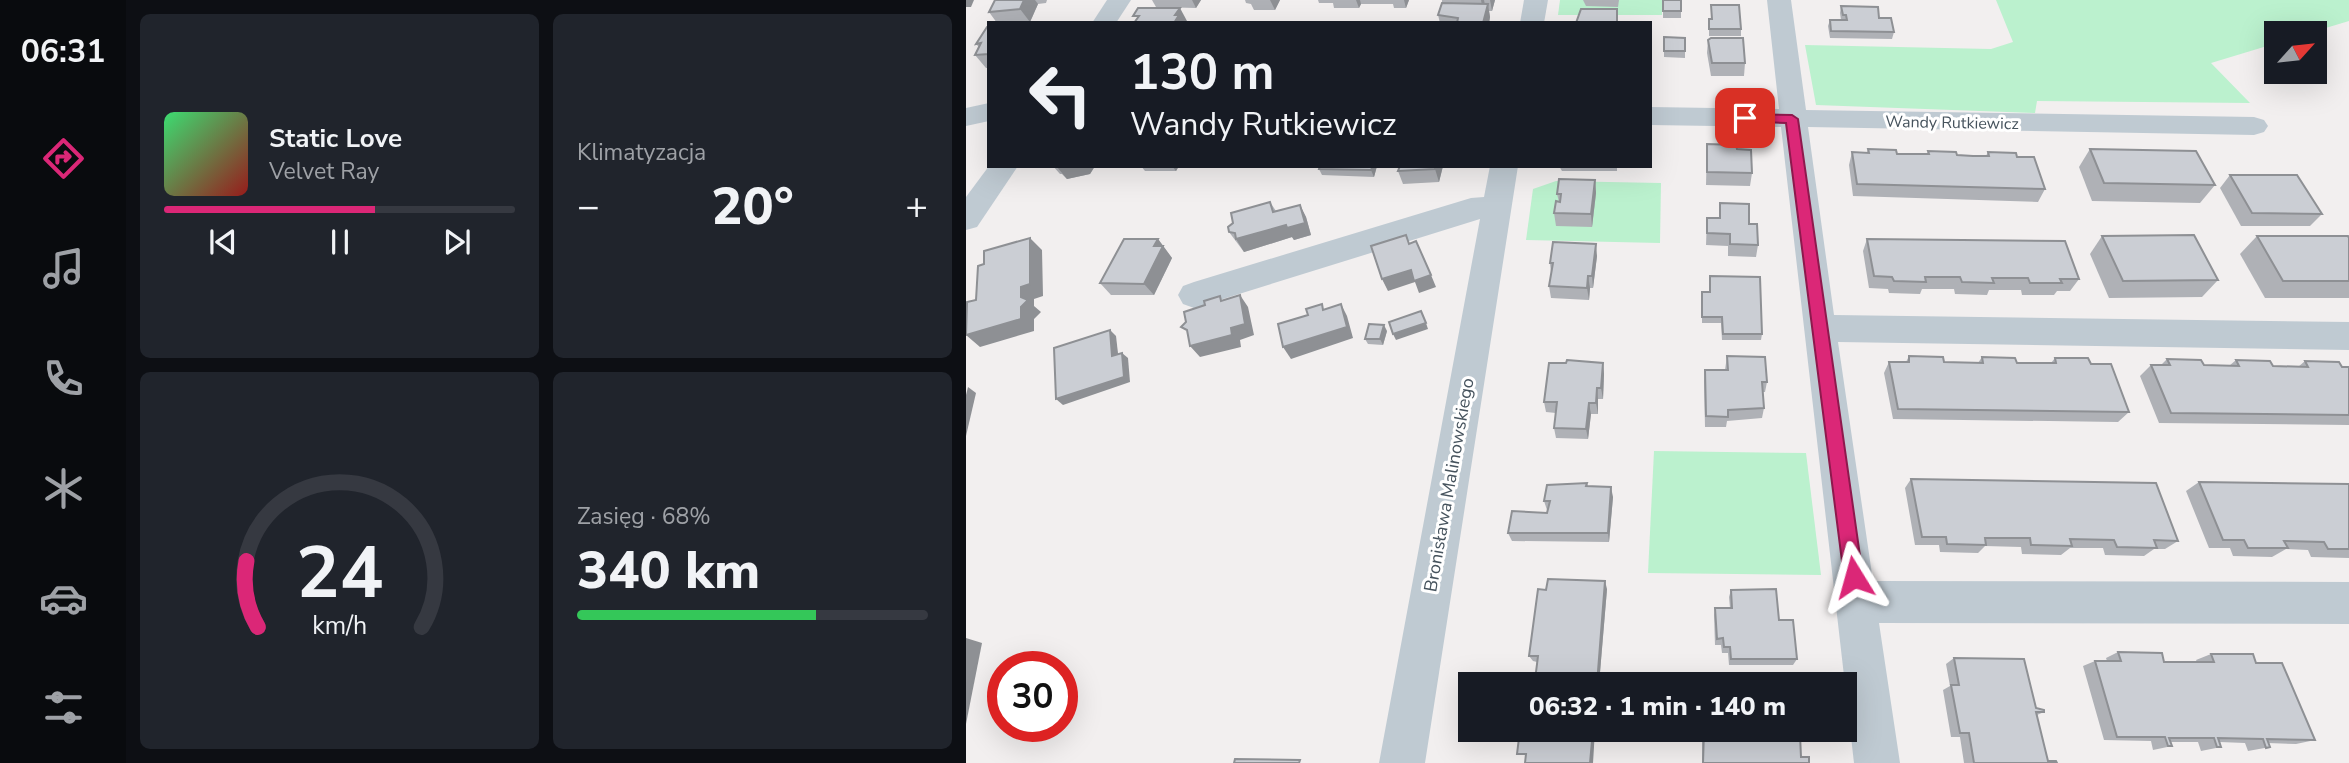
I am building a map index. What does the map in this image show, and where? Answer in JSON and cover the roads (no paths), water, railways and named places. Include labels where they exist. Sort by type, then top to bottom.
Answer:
[{"type":"street","points":[[1105,21],[1119,0]]},
{"type":"street","points":[[1532,21],[1536,0]]},
{"type":"street","points":[[1779,0],[1792,119],[1877,763]]},
{"type":"street","points":[[966,117],[987,112]]},
{"type":"street","name":"Wandy Rutkiewicz","points":[[1652,116],[2254,126]]},
{"type":"street","points":[[966,219],[1003,168]]},
{"type":"street","name":"Bronisława Malinowskiego","points":[[1402,763],[1504,168]]},
{"type":"street","points":[[1194,295],[1471,209],[1496,207]]},
{"type":"street","points":[[1819,328],[2349,336]]},
{"type":"street","points":[[1857,602],[2349,603]]}]
